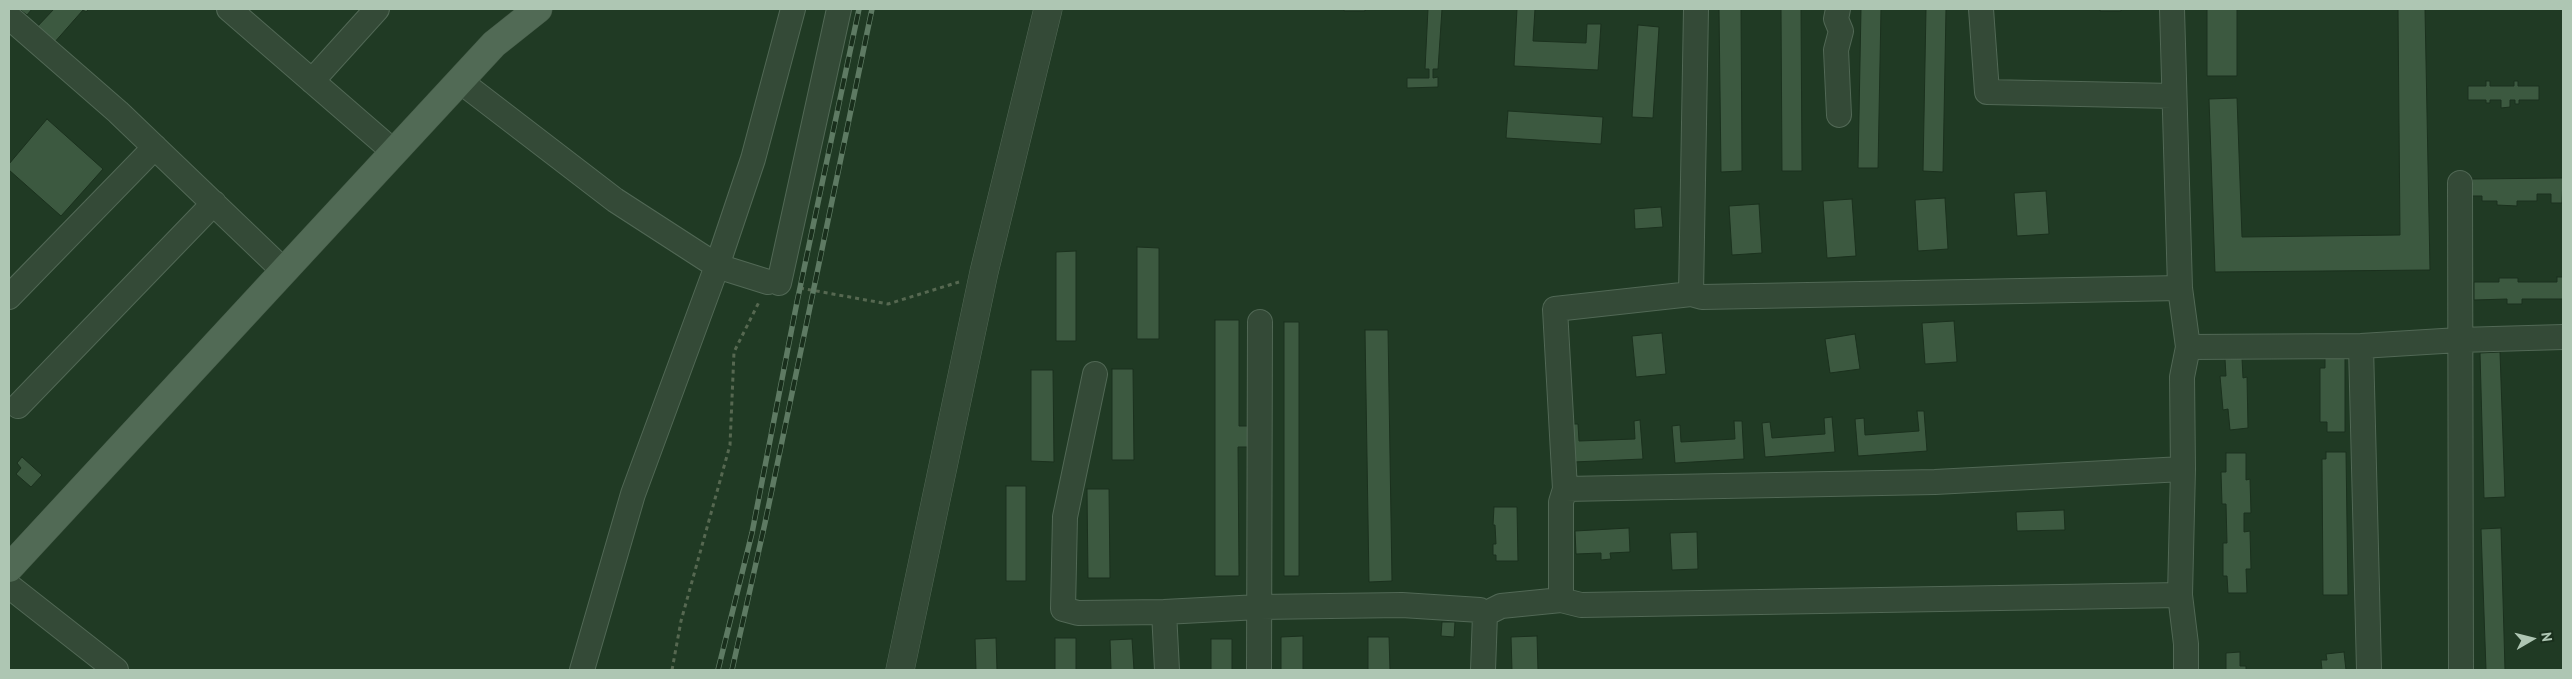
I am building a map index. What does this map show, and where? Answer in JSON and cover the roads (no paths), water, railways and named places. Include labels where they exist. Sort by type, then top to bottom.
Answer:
[{"type":"main road","points":[[9,568],[494,44],[538,9]]},
{"type":"street","points":[[312,81],[377,9]]},
{"type":"street","points":[[582,670],[633,494],[717,266],[753,159],[793,9]]},
{"type":"street","points":[[460,81],[615,200],[717,266],[774,283],[839,9]]},
{"type":"street","points":[[900,670],[984,272],[1048,9]]},
{"type":"street","points":[[1691,294],[1696,9]]},
{"type":"street","points":[[1838,9],[1836,19],[1841,31],[1836,50],[1839,115]]},
{"type":"street","points":[[1981,9],[1987,92],[2173,96]]},
{"type":"street","points":[[2172,9],[2180,288],[2188,347],[2182,377],[2184,469],[2180,595],[2186,644],[2186,670]]},
{"type":"street","points":[[237,11],[312,81],[394,152]]},
{"type":"street","points":[[9,18],[118,112],[284,271]]},
{"type":"street","points":[[9,297],[155,147]]},
{"type":"street","points":[[2460,183],[2461,670]]},
{"type":"street","points":[[18,406],[214,203]]},
{"type":"street","points":[[1561,600],[1561,502],[1565,489],[1555,308],[1691,294],[1712,297],[2180,288]]},
{"type":"street","points":[[1259,670],[1260,322]]},
{"type":"street","points":[[2188,347],[2361,346],[2459,340],[2563,337]]},
{"type":"street","points":[[2361,346],[2369,670]]},
{"type":"street","points":[[1095,374],[1065,517],[1063,609],[1078,613],[1164,612],[1259,607],[1402,605],[1480,610],[1486,614]]},
{"type":"street","points":[[1565,489],[1935,482],[2184,469]]},
{"type":"street","points":[[9,586],[116,670]]},
{"type":"street","points":[[1486,614],[1501,606],[1561,600],[1582,604],[2180,595]]},
{"type":"street","points":[[1164,612],[1167,670]]},
{"type":"street","points":[[1483,670],[1486,614]]},
{"type":"railway","points":[[718,670],[752,533],[797,302],[859,9]]},
{"type":"railway","points":[[732,670],[765,523],[872,9]]}]
